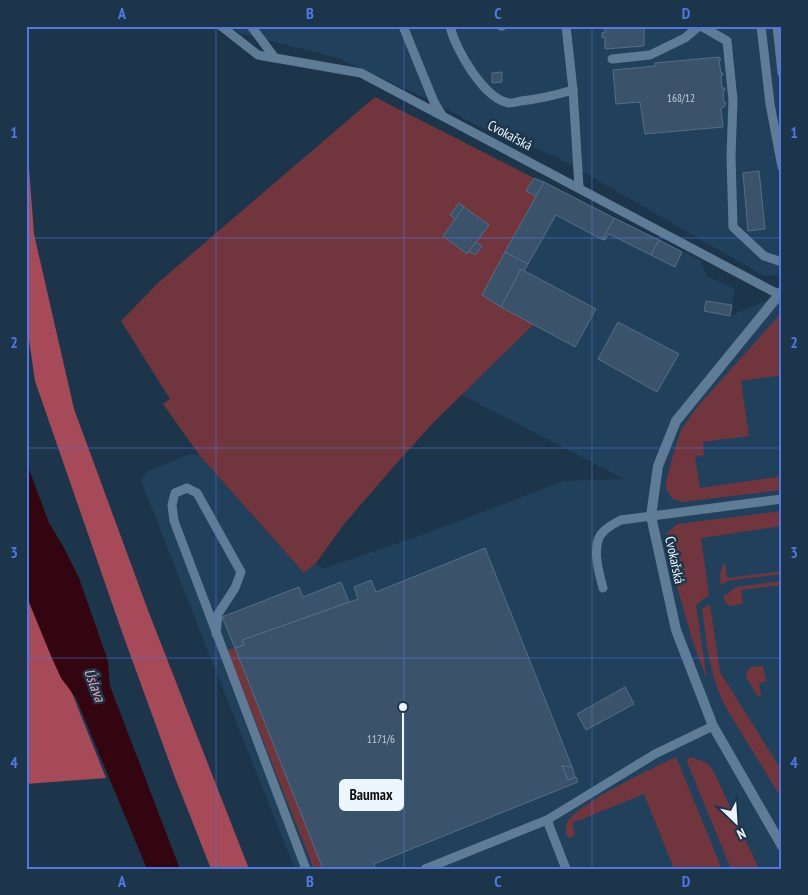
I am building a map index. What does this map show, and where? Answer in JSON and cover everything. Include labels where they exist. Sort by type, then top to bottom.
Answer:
[{"type":"street","name":"Cvokařská","points":[[780,292],[676,421],[658,466],[651,516],[676,630],[713,726],[782,846]]},
{"type":"lane","name":"Cvokařská","points":[[221,26],[258,55],[361,73],[780,292]]},
{"type":"lane","points":[[251,26],[275,58]]},
{"type":"lane","points":[[403,26],[434,102],[442,115]]},
{"type":"lane","points":[[450,26],[452,36],[468,67],[490,93],[509,103],[545,98],[573,90]]},
{"type":"lane","points":[[566,26],[573,90],[579,187]]},
{"type":"lane","points":[[612,59],[650,55],[685,38],[700,26],[727,41],[733,100],[731,156],[733,227],[764,256],[782,262]]},
{"type":"lane","points":[[761,26],[770,104],[782,167]]},
{"type":"lane","points":[[777,26],[782,73]]},
{"type":"lane","points":[[216,634],[218,614],[235,588],[241,572],[197,493],[187,488],[175,493],[172,505],[174,522],[216,634],[306,869]]},
{"type":"lane","points":[[603,588],[596,563],[597,543],[602,532],[621,520],[782,499]]},
{"type":"lane","points":[[425,869],[547,820],[655,754],[713,726]]},
{"type":"lane","points":[[547,820],[566,869]]},
{"type":"shaded area","points":[[232,26],[782,26],[782,271],[777,275],[764,276],[555,156],[478,126],[434,102],[338,58],[239,33]]},
{"type":"shaded area","points":[[375,97],[534,178],[527,191],[536,196],[482,295],[534,324],[434,422],[345,523],[316,563],[304,573],[200,456],[163,404],[170,399],[121,321],[160,281]]},
{"type":"shaded area","points":[[26,128],[34,234],[74,409],[149,613],[249,869],[211,869],[174,775],[122,632],[35,381],[26,319]]},
{"type":"shaded area","points":[[534,178],[700,260],[707,276],[735,289],[730,316],[782,294],[782,869],[295,869],[141,480],[148,471],[190,454],[200,456],[304,573],[316,563],[322,569],[425,534],[564,481],[624,479],[462,395],[533,324],[482,295],[536,196],[526,191]]},
{"type":"shaded area","points":[[782,312],[782,375],[741,381],[749,436],[703,442],[704,455],[695,457],[700,488],[782,476],[782,490],[681,502],[673,499],[667,491],[666,483],[681,430],[698,406]]},
{"type":"shaded area","points":[[782,511],[782,526],[701,538],[709,595],[696,605],[707,680],[693,642],[668,555],[667,533],[677,524]]},
{"type":"shaded area","points":[[723,564],[725,564],[727,578],[782,571],[782,574],[727,581],[721,586],[720,575]]},
{"type":"shaded area","points":[[26,578],[106,778],[26,784]]},
{"type":"shaded area","points":[[782,581],[782,585],[741,590],[743,604],[728,606],[723,597],[736,587]]},
{"type":"shaded area","points":[[710,604],[720,672],[782,771],[782,799],[728,711],[717,687],[710,662],[702,609]]},
{"type":"shaded area","points":[[235,648],[323,869],[314,869],[227,650]]},
{"type":"shaded area","points":[[763,666],[766,682],[759,683],[761,696],[758,697],[746,677],[747,671],[751,667]]},
{"type":"shaded area","points":[[676,757],[722,869],[674,869],[644,794],[572,823],[575,835],[570,838],[567,836],[566,825],[568,821],[586,805],[601,795]]},
{"type":"shaded area","points":[[691,757],[707,763],[713,770],[759,869],[731,869],[687,762],[688,758]]},
{"type":"water","name":"Úslava","points":[[26,461],[49,523],[79,578],[108,661],[110,686],[180,869],[147,869],[76,698],[61,678],[26,595]]},
{"type":"building","points":[[604,26],[644,26],[644,46],[605,49],[605,37],[602,38],[602,33],[605,32]]},
{"type":"building","points":[[719,57],[721,60],[719,60],[721,73],[723,73],[721,75],[722,88],[725,88],[723,91],[724,103],[726,103],[721,108],[723,127],[645,134],[640,102],[616,104],[613,70],[655,66],[655,63]]},
{"type":"building","points":[[502,72],[502,82],[492,83],[492,73]]},
{"type":"building","points":[[759,171],[765,229],[748,231],[743,173]]},
{"type":"building","points":[[534,178],[544,182],[536,196],[526,191]]},
{"type":"building","points":[[544,182],[614,218],[603,240],[556,215],[528,264],[505,252]]},
{"type":"building","points":[[459,203],[464,207],[455,219],[450,215]]},
{"type":"building","points":[[464,207],[489,225],[467,254],[443,236]]},
{"type":"building","points":[[614,218],[659,240],[651,255],[609,234],[605,240],[603,239]]},
{"type":"building","points":[[659,240],[682,252],[675,267],[651,255]]},
{"type":"building","points":[[476,242],[482,246],[475,255],[469,251]]},
{"type":"building","points":[[505,252],[528,264],[524,271],[521,269],[501,307],[482,295]]},
{"type":"building","points":[[521,269],[596,309],[575,347],[501,307]]},
{"type":"building","points":[[706,301],[732,305],[730,316],[704,311]]},
{"type":"building","points":[[618,322],[679,354],[657,392],[598,359]]},
{"type":"building","points":[[485,548],[572,767],[562,766],[568,780],[576,777],[578,782],[374,864],[376,869],[323,869],[235,648],[244,645],[242,640],[358,599],[354,587],[371,580],[376,592]]},
{"type":"building","points":[[341,582],[349,602],[242,640],[244,645],[235,648],[222,617],[299,587],[303,597]]},
{"type":"building","points":[[625,687],[634,704],[586,730],[577,714]]},
{"type":"building","points":[[562,766],[572,767],[575,777],[568,780]]},
{"type":"place","name":"Baumax","points":[[403,707]]}]
